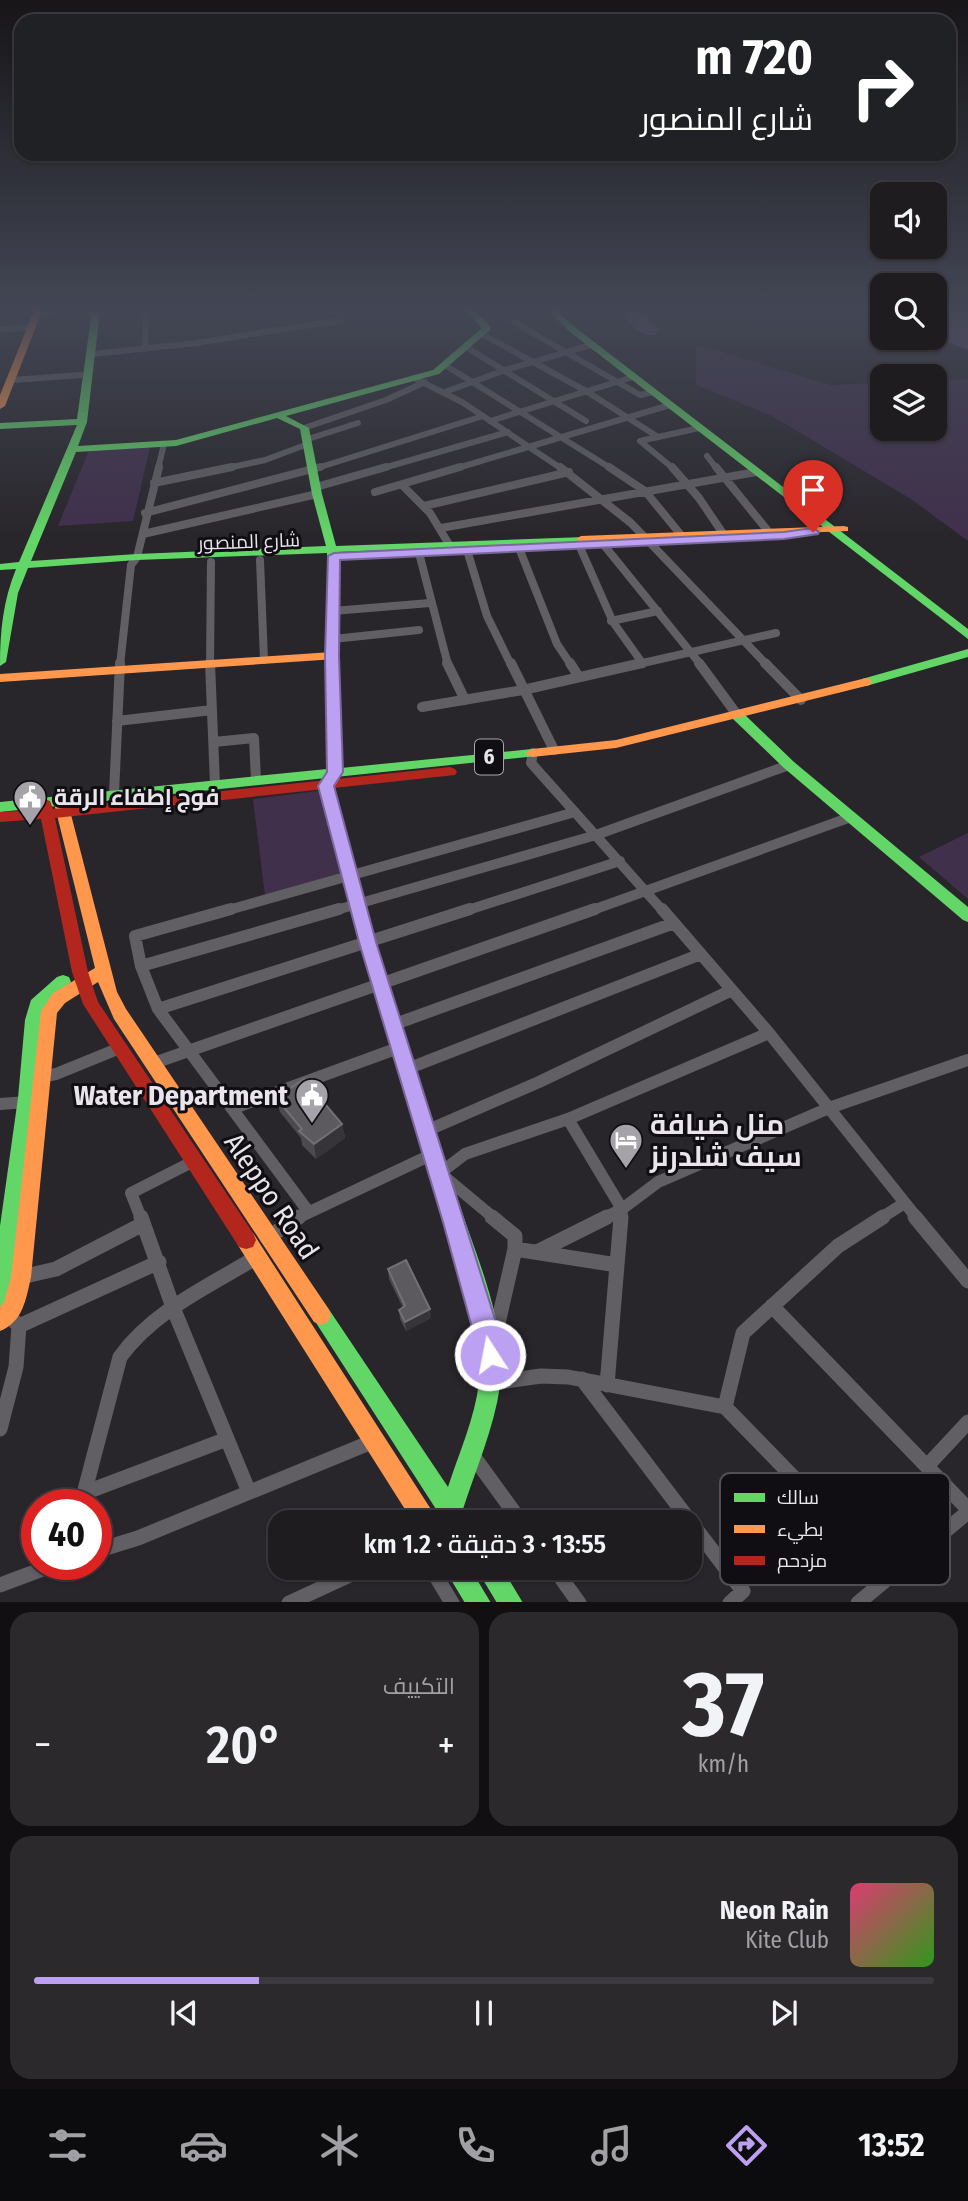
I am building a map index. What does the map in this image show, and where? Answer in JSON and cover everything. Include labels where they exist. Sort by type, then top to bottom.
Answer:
[{"type":"main road","points":[[0,406],[9,386]]},
{"type":"main road","points":[[0,605],[12,570],[77,425],[80,386]]},
{"type":"main road","points":[[0,662],[12,593],[12,570],[72,449],[85,386]]},
{"type":"main road","points":[[72,449],[164,444],[198,438],[396,386]]},
{"type":"main road","points":[[645,386],[756,472],[839,530]]},
{"type":"main road","points":[[655,386],[968,635]]},
{"type":"main road","points":[[278,415],[307,437],[333,554],[335,772],[326,786],[368,942],[483,1319],[490,1355],[490,1382],[468,1450],[455,1510]]},
{"type":"main road","points":[[0,429],[77,425]]},
{"type":"main road","name":"شارع المنصور","points":[[12,570],[134,561],[457,549],[839,530]]},
{"type":"main road","name":"شارع المنصور","points":[[134,561],[260,560],[333,554],[419,553],[457,549],[603,544],[681,535],[724,536],[768,531],[794,533]]},
{"type":"main road","points":[[877,560],[968,622]]},
{"type":"main road","name":"6","points":[[0,807],[62,807],[326,786],[532,758],[554,751],[616,744],[742,720],[801,700],[968,653]]},
{"type":"main road","points":[[0,678],[332,656]]},
{"type":"main road","name":"6","points":[[62,807],[114,794],[335,772],[619,752],[968,665]]},
{"type":"main road","points":[[742,720],[789,765],[968,916]]},
{"type":"main road","name":"Aleppo Road","points":[[62,807],[109,992],[120,1014],[449,1510]]},
{"type":"main road","name":"6","points":[[0,817],[45,808]]},
{"type":"main road","name":"Aleppo Road","points":[[45,808],[82,977],[91,1004],[418,1510]]},
{"type":"main road","points":[[0,1297],[27,1102],[33,1020],[37,1005],[57,986],[82,977],[103,965]]},
{"type":"main road","points":[[9,1321],[21,1277],[49,1011],[82,977]]},
{"type":"main road","points":[[464,1580],[479,1602]]},
{"type":"main road","points":[[496,1580],[511,1602]]},
{"type":"street","points":[[154,483],[265,460],[409,386]]},
{"type":"street","points":[[431,386],[508,432],[606,498],[649,539],[666,562],[801,700]]},
{"type":"street","points":[[445,392],[462,386]]},
{"type":"street","points":[[479,386],[566,438],[645,491],[681,535]]},
{"type":"street","points":[[530,386],[586,421]]},
{"type":"street","points":[[577,386],[658,437]]},
{"type":"street","points":[[145,513],[313,469],[486,418],[522,411],[603,386]]},
{"type":"street","points":[[623,386],[640,395],[653,392]]},
{"type":"street","points":[[375,492],[566,438],[670,405]]},
{"type":"street","points":[[307,437],[358,423]]},
{"type":"street","points":[[699,428],[640,441],[655,449],[686,484],[724,536]]},
{"type":"street","points":[[143,534],[317,490],[508,432]]},
{"type":"street","points":[[114,794],[119,670],[134,561],[164,444]]},
{"type":"street","points":[[707,456],[768,531]]},
{"type":"street","points":[[424,506],[569,472]]},
{"type":"street","points":[[441,528],[756,472]]},
{"type":"street","points":[[402,485],[424,506],[457,549],[554,751]]},
{"type":"street","points":[[603,544],[692,653],[742,720]]},
{"type":"street","points":[[579,545],[619,636],[643,664]]},
{"type":"street","points":[[519,548],[546,621],[557,644],[579,677]]},
{"type":"street","points":[[419,553],[445,659],[465,700]]},
{"type":"street","points":[[260,560],[264,660]]},
{"type":"street","points":[[211,562],[210,664],[215,784]]},
{"type":"street","points":[[333,611],[430,603]]},
{"type":"street","points":[[611,621],[658,611]]},
{"type":"street","points":[[333,639],[419,631]]},
{"type":"street","points":[[422,707],[523,690],[776,633]]},
{"type":"street","points":[[117,721],[212,710]]},
{"type":"street","points":[[214,742],[254,738],[256,780]]},
{"type":"street","points":[[532,758],[769,1033],[903,1204],[968,1281]]},
{"type":"street","points":[[141,966],[596,835],[789,765]]},
{"type":"street","points":[[307,1211],[158,1009],[141,966],[135,936],[575,811]]},
{"type":"street","points":[[153,1063],[647,891],[850,817]]},
{"type":"street","points":[[158,1009],[620,861]]},
{"type":"street","points":[[395,1024],[674,923]]},
{"type":"street","points":[[407,1069],[701,954]]},
{"type":"street","points":[[426,1131],[539,1082],[732,990]]},
{"type":"street","points":[[490,1355],[515,1249],[515,1236],[440,1173],[465,1154],[568,1119],[769,1033]]},
{"type":"street","points":[[233,1108],[401,1047]]},
{"type":"street","points":[[40,1077],[56,1074],[120,1048]]},
{"type":"street","points":[[539,1251],[622,1209],[658,1182],[830,1108],[968,1060]]},
{"type":"street","points":[[0,1104],[27,1102]]},
{"type":"street","points":[[568,1119],[622,1209],[607,1385]]},
{"type":"street","points":[[85,1489],[120,1357],[133,1336],[257,1257],[269,1235],[307,1211],[433,1154]]},
{"type":"street","points":[[194,1161],[131,1193],[159,1262],[174,1310],[249,1492]]},
{"type":"street","points":[[725,1407],[743,1333],[838,1246],[903,1204]]},
{"type":"street","points":[[21,1277],[56,1269],[143,1224]]},
{"type":"street","points":[[515,1249],[617,1265]]},
{"type":"street","points":[[9,1321],[159,1262]]},
{"type":"street","points":[[0,1297],[9,1321],[16,1367],[0,1429]]},
{"type":"street","points":[[772,1306],[933,1473]]},
{"type":"street","points":[[490,1382],[541,1377],[582,1379],[725,1407],[789,1473]]},
{"type":"street","points":[[582,1379],[720,1561]]},
{"type":"street","points":[[927,1466],[968,1422]]},
{"type":"street","points":[[112,1546],[138,1538],[374,1441],[396,1429]]},
{"type":"street","points":[[106,1489],[227,1438]]},
{"type":"street","points":[[468,1450],[512,1510]]},
{"type":"street","points":[[950,1491],[968,1511],[950,1526]]},
{"type":"street","points":[[0,1585],[21,1577]]},
{"type":"street","points":[[289,1602],[338,1580]]},
{"type":"street","points":[[438,1580],[452,1602]]},
{"type":"street","points":[[563,1580],[579,1602]]},
{"type":"street","points":[[730,1602],[743,1591],[738,1585]]},
{"type":"street","points":[[858,1602],[879,1585]]},
{"type":"shaded area","points":[[698,386],[870,386],[870,441],[947,441],[947,386],[968,386],[968,541],[911,499],[772,416]]},
{"type":"shaded area","points":[[150,447],[133,521],[58,526],[89,450]]},
{"type":"shaded area","points":[[318,791],[340,873],[265,895],[253,799]]},
{"type":"shaded area","points":[[968,833],[968,899],[919,857]]},
{"type":"building","name":"Water Department","points":[[304,1079],[342,1124],[314,1144],[299,1131],[302,1129],[276,1098]]},
{"type":"building","points":[[406,1260],[430,1309],[405,1322],[399,1310],[405,1306],[388,1269]]},
{"type":"traffic: fast","points":[[0,662],[12,593],[81,428],[86,386]]},
{"type":"traffic: fast","points":[[72,449],[176,443],[386,386]]},
{"type":"traffic: fast","points":[[645,386],[968,635]]},
{"type":"traffic: fast","points":[[278,415],[304,428],[317,494],[334,557],[334,774]]},
{"type":"traffic: fast","points":[[0,426],[82,422]]},
{"type":"traffic: fast","points":[[0,567],[137,557],[581,539]]},
{"type":"traffic: fast","points":[[866,682],[968,653]]},
{"type":"traffic: fast","points":[[738,716],[789,765],[968,916]]},
{"type":"traffic: fast","points":[[0,807],[532,753]]},
{"type":"traffic: fast","points":[[0,1297],[27,1098],[33,1020],[37,1005],[63,982]]},
{"type":"traffic: fast","points":[[449,1203],[478,1294],[491,1365],[490,1384],[482,1416],[452,1510]]},
{"type":"traffic: fast","points":[[321,1315],[450,1510]]},
{"type":"traffic: fast","points":[[464,1580],[478,1602]]},
{"type":"traffic: fast","points":[[496,1580],[510,1602]]},
{"type":"traffic: slow","points":[[0,406],[8,386]]},
{"type":"traffic: slow","points":[[581,539],[844,529]]},
{"type":"traffic: slow","points":[[0,678],[332,656]]},
{"type":"traffic: slow","points":[[532,753],[616,744],[866,682]]},
{"type":"traffic: slow","points":[[334,774],[326,786],[368,942],[449,1203]]},
{"type":"traffic: slow","points":[[61,803],[109,992],[120,1014],[321,1315]]},
{"type":"traffic: slow","points":[[0,1321],[13,1308],[21,1277],[49,1011],[59,998],[104,970]]},
{"type":"traffic: slow","points":[[246,1240],[418,1510]]},
{"type":"traffic: jam","points":[[0,817],[63,813],[450,772]]},
{"type":"traffic: jam","points":[[45,804],[80,972],[91,1004],[246,1240]]},
{"type":"place","name":"فوج إطفاء الرقة","points":[[30,827]]},
{"type":"place","name":"Water Department","points":[[312,1125]]},
{"type":"place","name":"منل ضيافة سيف شلدرنز","points":[[626,1170]]},
{"type":"route","points":[[490,1355],[483,1319],[368,942],[326,786],[335,772],[332,656],[334,556],[784,536],[813,532]]}]
